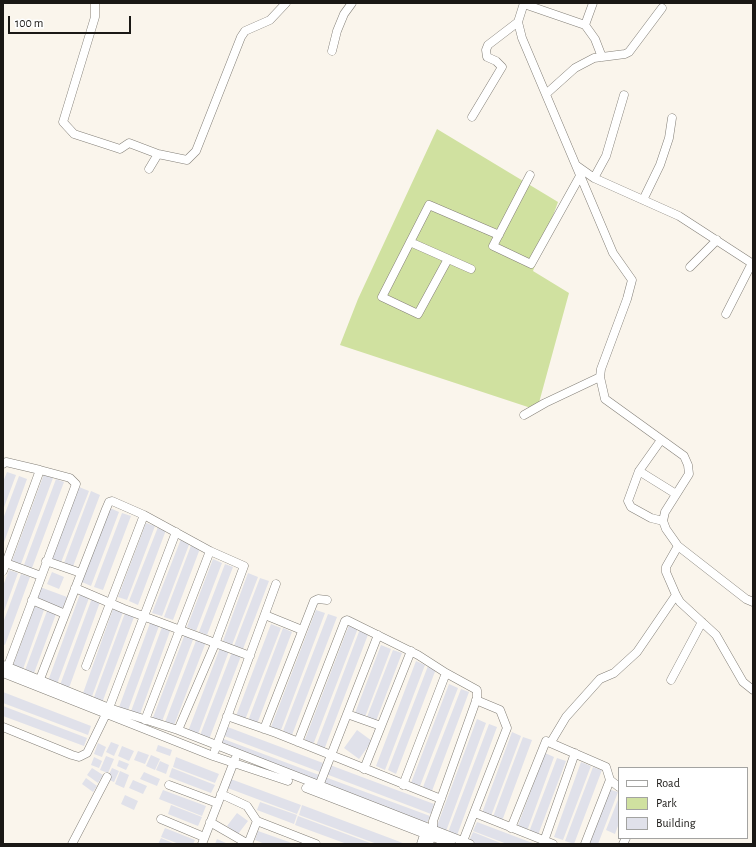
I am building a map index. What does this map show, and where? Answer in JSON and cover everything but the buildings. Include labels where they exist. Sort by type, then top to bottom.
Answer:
[{"type":"street","points":[[95,3],[95,17],[63,122],[74,134],[120,149],[129,143],[158,154],[182,160],[187,160],[192,156],[219,95],[241,37],[245,31],[270,20],[286,3]]},
{"type":"street","points":[[332,51],[337,31],[344,14],[352,3]]},
{"type":"street","points":[[585,25],[593,3]]},
{"type":"street","points":[[602,57],[595,39],[585,25],[524,4],[518,22],[522,38],[613,254],[632,280],[627,299],[600,377],[605,399],[684,456],[688,464],[689,474],[665,512],[663,521],[666,530],[678,546],[746,599],[753,602]]},
{"type":"street","points":[[546,94],[575,68],[594,58],[626,54],[629,52],[662,8]]},
{"type":"street","points":[[472,117],[502,67],[496,61],[488,57],[486,50],[488,45],[518,22]]},
{"type":"street","points":[[594,178],[606,156],[624,95]]},
{"type":"street","points":[[643,200],[660,165],[669,138],[672,118]]},
{"type":"street","points":[[149,169],[158,154]]},
{"type":"street","points":[[576,165],[594,178],[679,216],[752,264],[726,314]]},
{"type":"street","points":[[530,175],[493,246],[531,264],[580,176]]},
{"type":"street","points":[[448,259],[418,314],[382,297],[429,205],[499,235]]},
{"type":"street","points":[[690,267],[716,240]]},
{"type":"street","points":[[410,242],[471,269]]},
{"type":"street","points":[[524,415],[544,403],[600,377]]},
{"type":"street","points":[[661,440],[639,471],[628,501],[630,507],[651,518],[663,521]]},
{"type":"street","points":[[3,464],[6,462],[70,478],[76,484],[4,671]]},
{"type":"street","points":[[3,571],[4,562],[40,470]]},
{"type":"street","points":[[639,471],[676,494]]},
{"type":"street","points":[[40,679],[109,502],[112,501],[144,514],[210,551],[244,566],[215,644],[178,730]]},
{"type":"street","points":[[86,666],[144,514]]},
{"type":"street","points":[[3,727],[79,757],[87,752],[107,711],[145,617],[176,532]]},
{"type":"street","points":[[678,546],[666,567],[666,572],[676,595],[680,602],[716,635],[743,682],[753,690]]},
{"type":"street","points":[[145,720],[210,551]]},
{"type":"street","points":[[46,561],[81,573]]},
{"type":"street","points":[[4,562],[40,576]]},
{"type":"street","points":[[213,756],[276,584]]},
{"type":"street","points":[[75,588],[145,617],[250,656]]},
{"type":"street","points":[[551,742],[566,717],[600,679],[614,673],[637,652],[676,595]]},
{"type":"street","points":[[264,729],[314,601],[318,599],[327,600]]},
{"type":"street","points":[[32,600],[65,614]]},
{"type":"street","points":[[265,615],[302,630]]},
{"type":"street","points":[[298,742],[345,621],[353,621],[411,651],[477,690],[478,695],[429,834],[421,844]]},
{"type":"street","points":[[671,680],[702,622]]},
{"type":"street","points":[[318,789],[378,635]]},
{"type":"street","points":[[364,769],[411,651]]},
{"type":"street","points":[[4,671],[40,679],[107,711],[178,730],[451,844]]},
{"type":"street","points":[[4,671],[107,711],[213,756],[318,789]]},
{"type":"street","points":[[403,785],[446,673]]},
{"type":"street","points":[[429,834],[466,843],[475,813],[507,728],[500,710],[476,700]]},
{"type":"street","points":[[347,714],[381,726]]},
{"type":"street","points":[[227,716],[298,742],[441,799]]},
{"type":"street","points":[[511,828],[544,742],[551,742],[606,767],[610,780],[618,786]]},
{"type":"street","points":[[475,813],[547,843],[575,753]]},
{"type":"street","points":[[161,819],[203,840],[234,763],[236,754]]},
{"type":"street","points":[[72,844],[107,777]]},
{"type":"street","points":[[585,844],[610,780]]},
{"type":"street","points":[[169,785],[217,803]]},
{"type":"street","points":[[221,794],[247,806],[257,820],[316,844]]},
{"type":"street","points":[[210,822],[248,844],[257,820]]},
{"type":"green space","points":[[437,129],[558,202],[533,271],[569,293],[537,410],[340,345],[358,299]]}]
